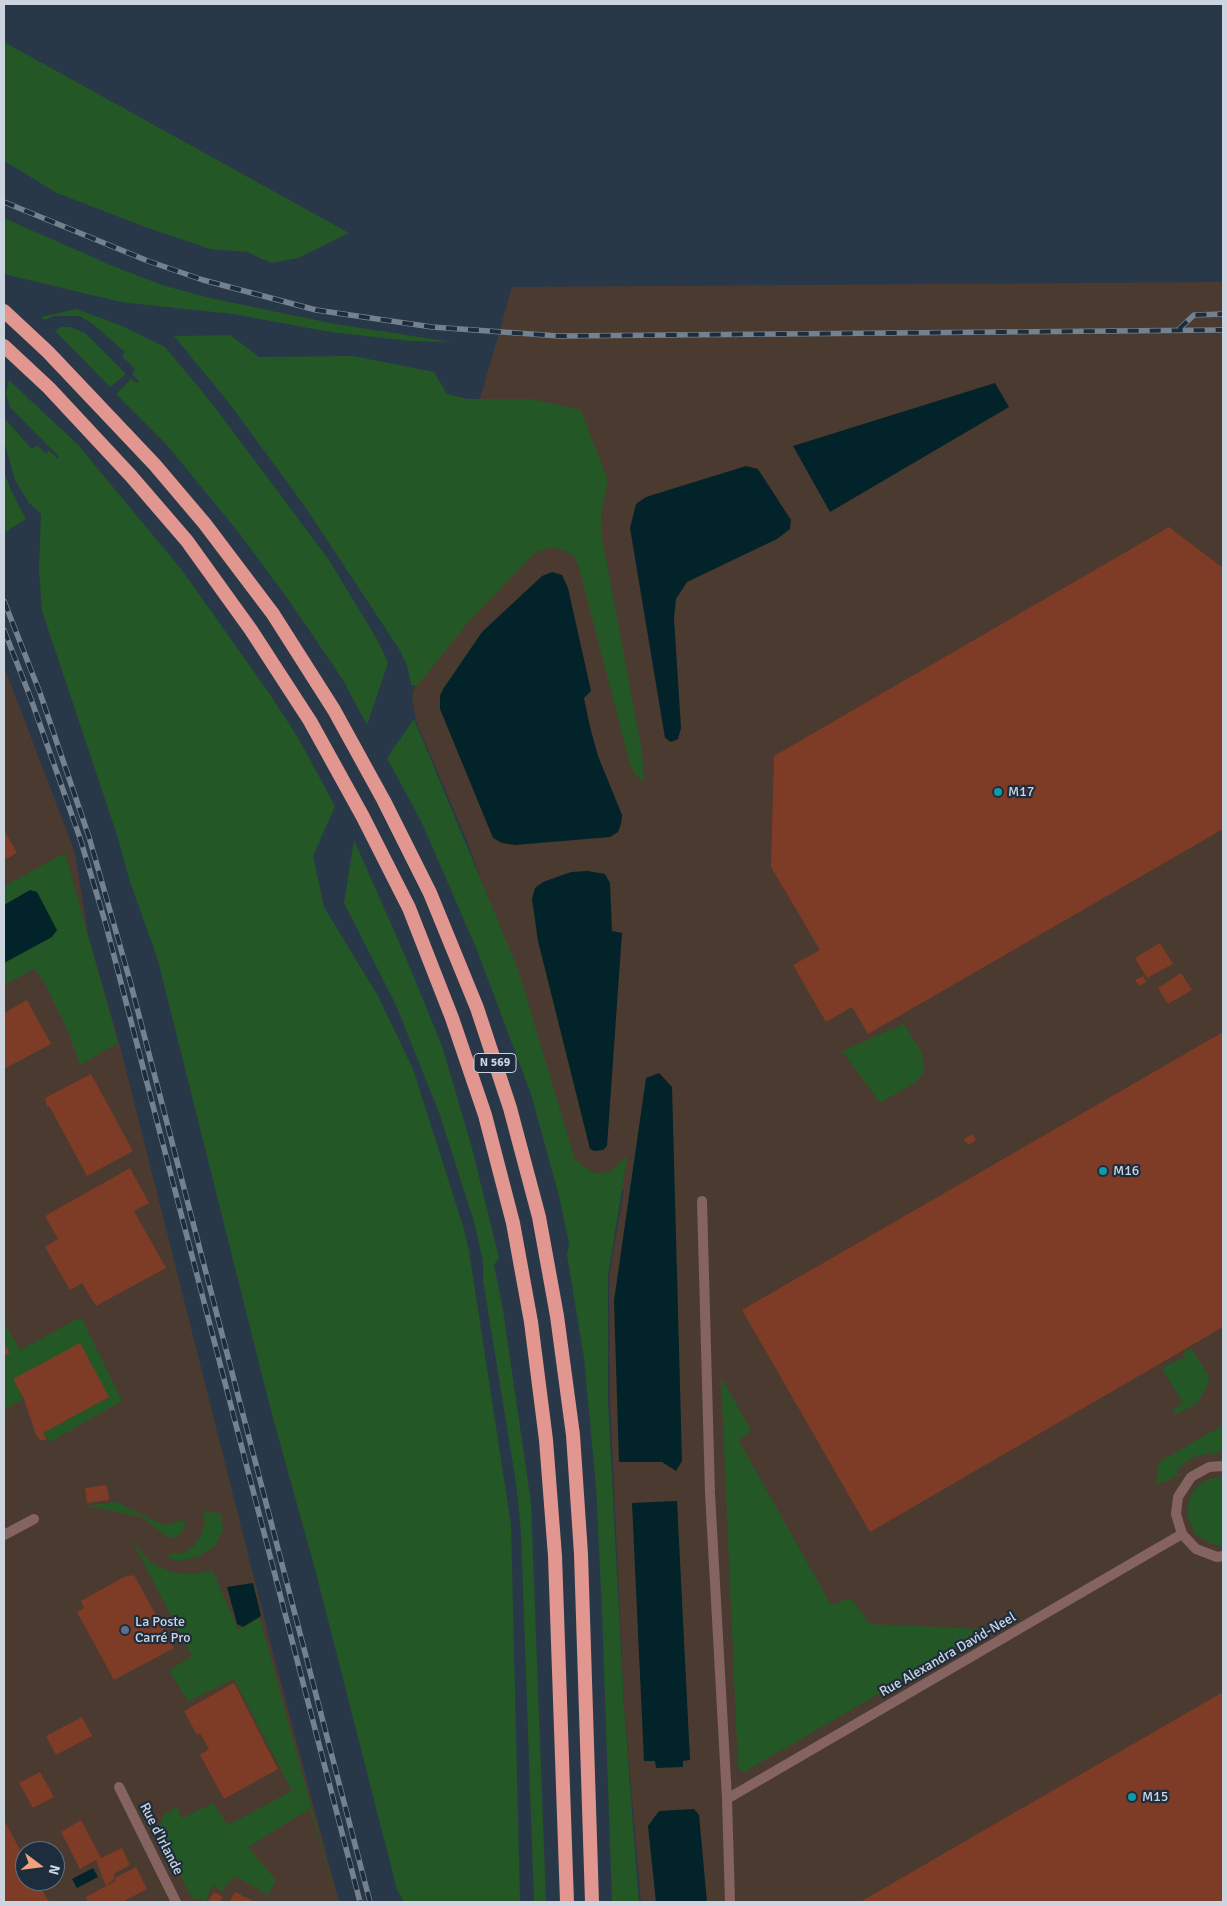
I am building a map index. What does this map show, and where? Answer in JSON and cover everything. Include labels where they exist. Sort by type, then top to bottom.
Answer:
[{"type":"highway","name":"N 569","points":[[4,311],[48,352],[156,465],[273,614],[334,710],[384,801],[430,893],[477,1008],[510,1108],[539,1217],[557,1316],[573,1435],[581,1554],[592,1902]]},
{"type":"highway","name":"N 569","points":[[4,346],[30,370],[131,476],[187,541],[252,630],[310,721],[363,817],[409,908],[455,1027],[486,1115],[513,1223],[531,1322],[545,1430],[555,1556],[567,1902]]},
{"type":"street","points":[[702,1201],[710,1493],[727,1799],[730,1902]]},
{"type":"street","points":[[1223,1466],[1209,1467],[1191,1477],[1178,1497],[1176,1514],[1182,1534],[1196,1549],[1217,1557],[1223,1556]]},
{"type":"street","points":[[4,1535],[34,1519]]},
{"type":"street","name":"Rue Alexandra David-Neel","points":[[727,1799],[1182,1534]]},
{"type":"street","name":"Rue d'Irlande","points":[[119,1787],[176,1902]]},
{"type":"shaded area","points":[[1223,282],[1223,1902],[641,1902],[624,1707],[610,1401],[609,1277],[624,1190],[572,1189],[515,971],[467,841],[416,721],[412,696],[415,686],[413,634],[512,287]]},
{"type":"shaded area","points":[[995,383],[1009,407],[830,512],[793,446]]},
{"type":"shaded area","points":[[746,466],[758,469],[791,520],[790,529],[777,539],[687,582],[676,599],[674,618],[681,728],[678,739],[671,742],[665,738],[630,528],[636,504],[646,497]]},
{"type":"shaded area","points":[[552,572],[562,575],[568,588],[591,691],[584,698],[590,727],[598,756],[622,815],[621,824],[618,832],[610,837],[515,845],[502,843],[493,838],[440,709],[440,696],[482,632],[542,576]]},
{"type":"shaded area","points":[[4,666],[75,853],[88,935],[120,1046],[274,1657],[339,1902],[4,1902]]},
{"type":"shaded area","points":[[588,871],[605,874],[610,883],[612,931],[622,933],[607,1146],[603,1150],[595,1151],[590,1149],[538,941],[532,899],[535,888],[543,882],[571,872]]},
{"type":"shaded area","points":[[30,890],[37,892],[57,930],[52,937],[4,963],[4,905]]},
{"type":"shaded area","points":[[659,1073],[672,1087],[682,1461],[676,1471],[662,1462],[619,1462],[614,1301],[646,1078]]},
{"type":"shaded area","points":[[677,1501],[690,1760],[683,1761],[683,1767],[656,1768],[655,1761],[644,1761],[632,1503]]},
{"type":"shaded area","points":[[253,1583],[261,1616],[243,1627],[237,1624],[227,1587]]},
{"type":"shaded area","points":[[694,1809],[699,1815],[707,1902],[656,1902],[648,1826],[659,1811]]},
{"type":"shaded area","points":[[93,1868],[98,1877],[77,1888],[72,1879]]},
{"type":"green space","points":[[4,42],[349,233],[298,258],[271,263],[247,252],[210,249],[148,228],[57,193],[4,161]]},
{"type":"green space","points":[[4,218],[115,267],[165,286],[210,298],[335,324],[452,342],[410,341],[330,332],[233,314],[121,302],[4,274]]},
{"type":"green space","points":[[76,309],[120,325],[165,347],[210,401],[329,560],[378,641],[388,663],[367,725],[343,680],[288,599],[239,533],[167,445],[116,394],[131,379],[136,383],[139,381],[132,374],[135,369],[122,356],[125,352],[93,324],[80,316],[54,316],[45,320],[41,317]]},
{"type":"green space","points":[[61,327],[70,327],[85,333],[126,374],[110,387],[55,331]]},
{"type":"green space","points":[[230,335],[259,357],[353,356],[434,372],[447,394],[468,399],[532,399],[581,410],[608,481],[601,513],[602,537],[642,752],[644,782],[635,775],[630,764],[578,564],[574,557],[566,551],[552,547],[535,553],[470,620],[418,685],[411,685],[407,665],[399,649],[304,505],[229,403],[174,336]]},
{"type":"green space","points":[[9,380],[78,445],[181,569],[267,690],[297,736],[335,806],[313,856],[324,907],[378,996],[413,1069],[463,1226],[469,1251],[511,1525],[520,1902],[404,1902],[397,1890],[315,1569],[270,1407],[157,957],[130,882],[117,835],[42,611],[39,570],[41,514],[29,503],[15,480],[4,441],[4,418],[32,449],[37,445],[46,454],[49,450],[58,459],[59,457],[10,407],[6,394]]},
{"type":"green space","points":[[4,470],[10,488],[26,519],[4,533]]},
{"type":"green space","points":[[414,719],[518,969],[575,1160],[592,1172],[602,1174],[614,1169],[625,1157],[627,1158],[608,1276],[608,1400],[624,1707],[639,1902],[612,1902],[596,1487],[584,1358],[567,1255],[569,1244],[559,1196],[531,1094],[477,950],[422,823],[387,758]]},
{"type":"green space","points":[[354,840],[442,1046],[472,1148],[499,1258],[494,1265],[503,1310],[531,1503],[546,1902],[534,1902],[521,1532],[516,1483],[483,1280],[483,1261],[474,1222],[440,1115],[396,1005],[344,903]]},
{"type":"green space","points":[[65,853],[118,1043],[80,1065],[68,1031],[43,980],[34,969],[4,985],[4,886]]},
{"type":"green space","points":[[904,1024],[922,1053],[924,1072],[916,1082],[880,1103],[842,1051]]},
{"type":"green space","points":[[81,1317],[122,1401],[50,1442],[43,1433],[109,1397],[14,1380],[23,1399],[4,1410],[4,1356],[10,1353],[4,1343],[4,1323],[20,1350]]},
{"type":"green space","points":[[1191,1348],[1208,1374],[1209,1381],[1198,1403],[1175,1415],[1173,1409],[1183,1403],[1162,1368],[1185,1357],[1184,1352]]},
{"type":"green space","points":[[721,1377],[751,1430],[739,1441],[831,1605],[851,1598],[870,1624],[983,1629],[920,1670],[744,1772],[738,1768]]},
{"type":"green space","points":[[1223,1425],[1223,1448],[1213,1456],[1212,1452],[1190,1459],[1176,1471],[1178,1475],[1156,1484],[1159,1462]]},
{"type":"green space","points":[[1223,1477],[1223,1545],[1221,1546],[1212,1544],[1195,1534],[1187,1515],[1192,1493],[1200,1484],[1209,1479]]},
{"type":"green space","points":[[116,1502],[163,1525],[184,1520],[185,1527],[176,1538],[168,1538],[142,1517],[86,1506]]},
{"type":"green space","points":[[203,1511],[221,1514],[223,1529],[215,1546],[198,1557],[179,1561],[167,1557],[170,1554],[182,1554],[194,1546],[201,1535],[205,1522]]},
{"type":"green space","points":[[131,1539],[150,1562],[171,1572],[190,1574],[213,1571],[238,1630],[260,1618],[337,1902],[310,1809],[248,1847],[276,1880],[268,1895],[235,1876],[222,1891],[213,1885],[205,1901],[192,1898],[155,1828],[161,1824],[163,1815],[177,1807],[182,1818],[213,1803],[228,1825],[292,1791],[234,1679],[188,1701],[169,1670],[192,1656]]},
{"type":"building","name":"M17","points":[[1169,527],[1223,568],[1223,829],[868,1034],[852,1007],[826,1022],[793,965],[820,950],[771,867],[774,756]]},
{"type":"building","points":[[4,830],[17,853],[4,860]]},
{"type":"building","points":[[1160,943],[1173,964],[1147,978],[1135,958]]},
{"type":"building","points":[[1181,973],[1192,990],[1168,1004],[1158,988]]},
{"type":"building","points":[[1143,976],[1146,982],[1139,986],[1135,980]]},
{"type":"building","points":[[27,1000],[51,1044],[4,1069],[4,1013]]},
{"type":"building","name":"M16","points":[[1223,1032],[1223,1327],[870,1532],[742,1310]]},
{"type":"building","points":[[91,1074],[133,1151],[87,1176],[49,1106],[47,1107],[45,1098]]},
{"type":"building","points":[[972,1134],[976,1140],[968,1145],[964,1139]]},
{"type":"building","points":[[130,1168],[149,1203],[134,1211],[166,1268],[96,1306],[82,1283],[70,1290],[45,1247],[58,1239],[45,1216]]},
{"type":"building","points":[[4,1343],[10,1353],[4,1356]]},
{"type":"building","points":[[80,1343],[109,1397],[43,1433],[47,1440],[40,1440],[36,1435],[24,1399],[13,1379]]},
{"type":"building","points":[[107,1485],[109,1500],[87,1503],[85,1488]]},
{"type":"building","name":"La Poste Carré Pro","points":[[134,1575],[174,1648],[114,1680],[77,1612],[84,1608],[81,1601],[124,1577]]},
{"type":"building","points":[[234,1683],[278,1769],[224,1799],[200,1755],[209,1749],[200,1733],[197,1735],[184,1711]]},
{"type":"building","name":"M15","points":[[1223,1692],[1223,1902],[860,1902]]},
{"type":"building","points":[[82,1717],[92,1736],[56,1755],[46,1736]]},
{"type":"building","points":[[40,1772],[54,1797],[33,1808],[19,1783]]},
{"type":"building","points":[[4,1820],[15,1841],[15,1891],[43,1891],[49,1902],[4,1902]]},
{"type":"building","points":[[81,1820],[101,1858],[122,1848],[130,1865],[114,1874],[115,1878],[106,1886],[96,1860],[80,1869],[61,1832]]},
{"type":"building","points":[[136,1867],[147,1889],[122,1902],[88,1902],[86,1897],[116,1881],[115,1878]]},
{"type":"building","points":[[214,1892],[223,1897],[220,1902],[208,1902]]},
{"type":"building","points":[[235,1892],[255,1902],[229,1902]]},
{"type":"railway","points":[[4,202],[148,261],[203,280],[316,310],[432,327],[559,336],[1223,330]]},
{"type":"railway","points":[[1179,329],[1194,315],[1223,314]]},
{"type":"railway","points":[[4,601],[40,693],[89,837],[130,981],[370,1902]]},
{"type":"railway","points":[[4,630],[31,699],[80,838],[106,925],[360,1902]]},
{"type":"place","name":"M17","points":[[998,792]]},
{"type":"place","name":"M16","points":[[1103,1171]]},
{"type":"place","name":"La Poste Carré Pro","points":[[125,1630]]},
{"type":"place","name":"M15","points":[[1132,1797]]}]
